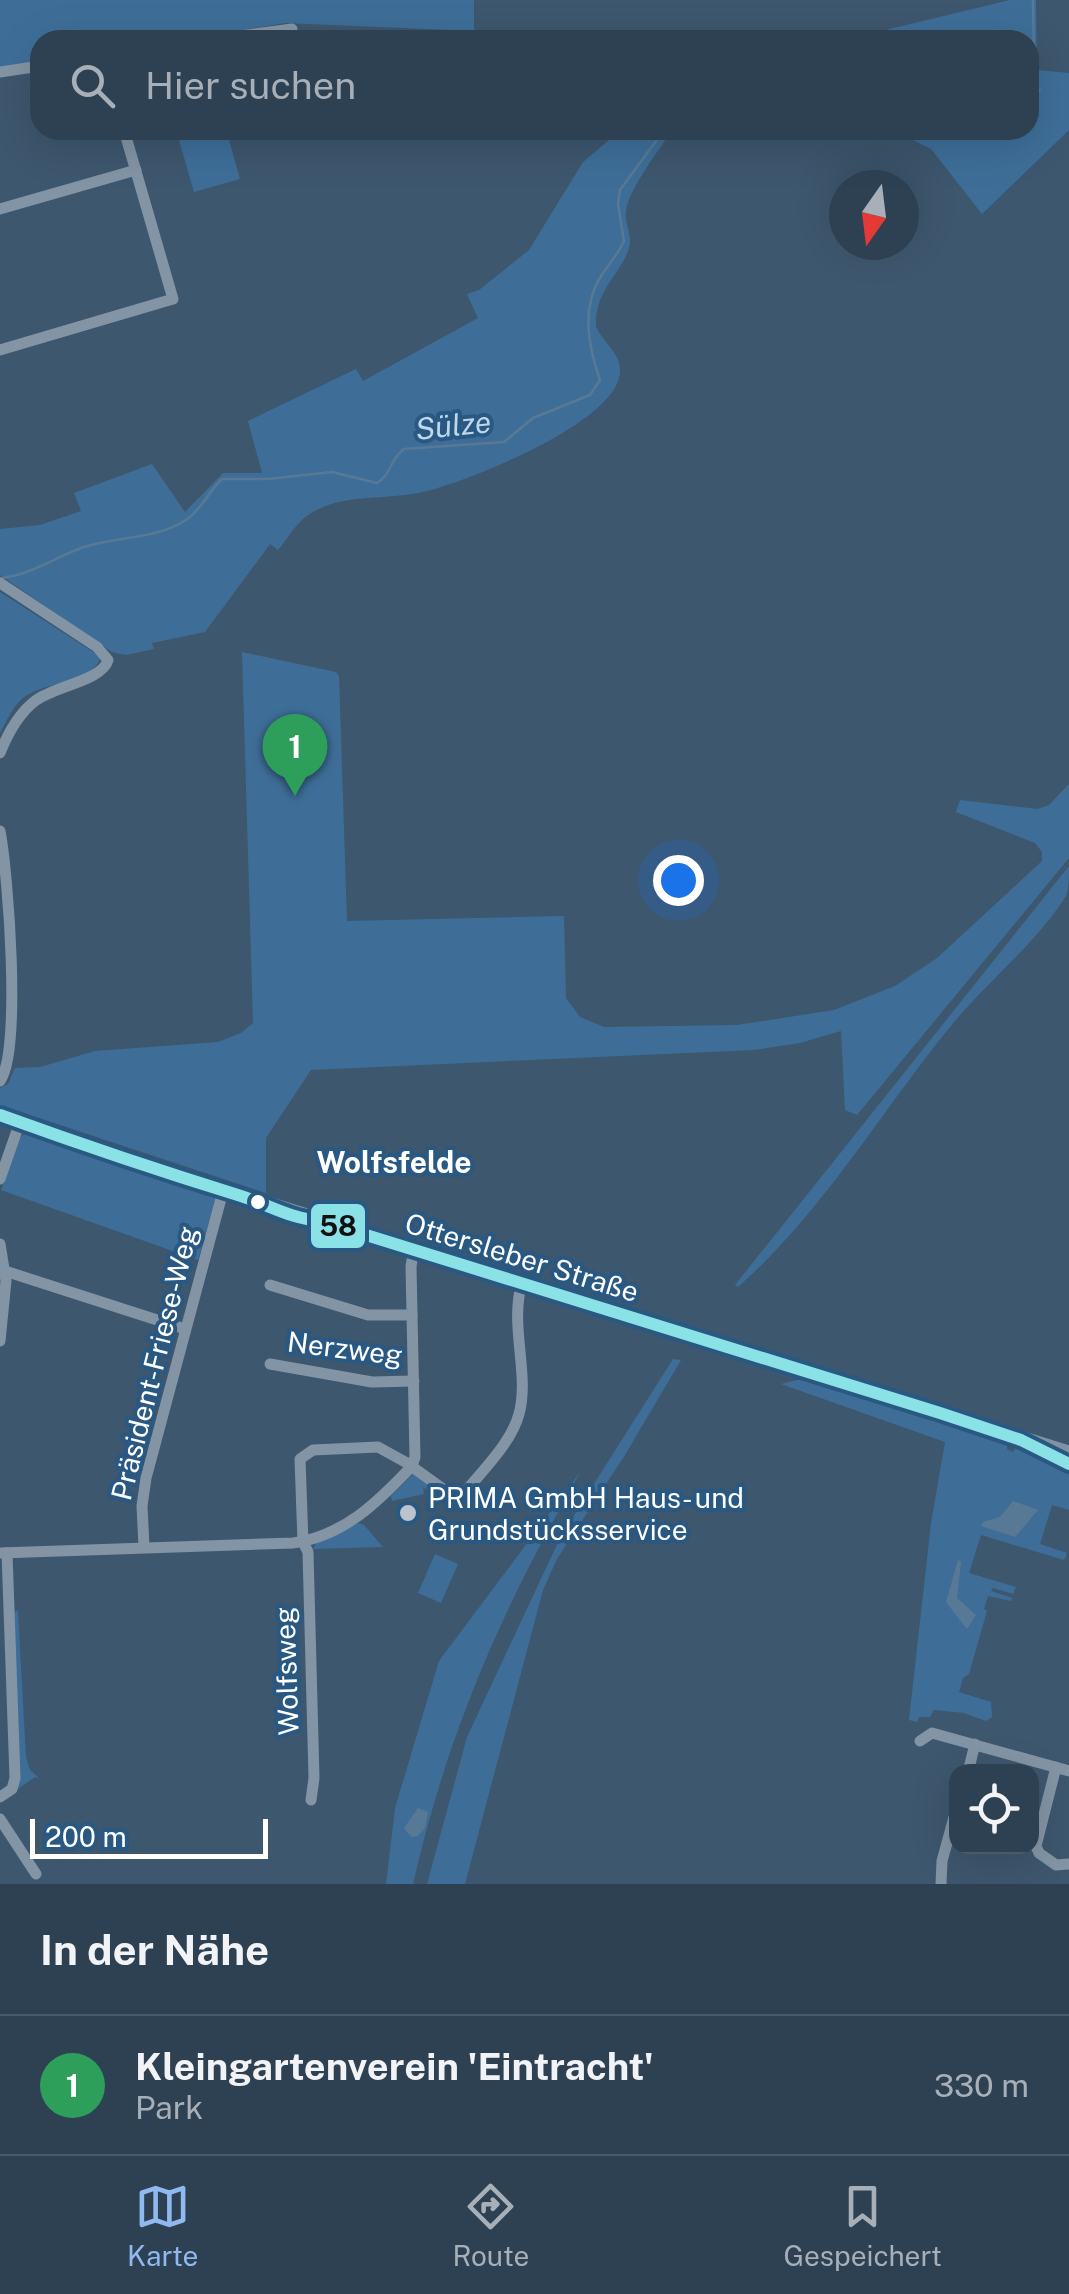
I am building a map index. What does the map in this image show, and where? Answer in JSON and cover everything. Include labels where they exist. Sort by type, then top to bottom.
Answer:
[{"type":"main road","name":"Ottersleber Straße","points":[[0,1115],[223,1191],[1021,1440]]},
{"type":"main road","points":[[1021,1440],[1069,1453]]},
{"type":"main road","points":[[1021,1440],[1069,1464]]},
{"type":"street","points":[[284,30],[292,29]]},
{"type":"street","points":[[0,72],[30,68]]},
{"type":"street","points":[[0,350],[172,300],[127,140]]},
{"type":"street","points":[[0,209],[136,170]]},
{"type":"street","points":[[0,752],[30,704],[56,688],[99,674],[106,667],[107,656],[4,586]]},
{"type":"street","points":[[0,831],[8,882],[11,961],[8,1061],[0,1081]]},
{"type":"street","points":[[0,1179],[20,1122]]},
{"type":"street","name":"Präsident-Friese-Weg","points":[[144,1547],[145,1485],[223,1191]]},
{"type":"street","points":[[255,1201],[299,1220],[321,1221]]},
{"type":"street","points":[[0,1244],[5,1271],[0,1340]]},
{"type":"street","points":[[0,1797],[12,1789],[15,1778],[4,1553],[303,1542],[331,1532],[363,1513],[412,1466],[416,1448],[411,1264],[414,1250]]},
{"type":"street","points":[[5,1271],[185,1329]]},
{"type":"street","points":[[412,1466],[454,1497],[460,1497],[513,1428],[521,1400],[518,1303],[522,1283]]},
{"type":"street","points":[[270,1286],[371,1316],[412,1315]]},
{"type":"street","name":"Nerzweg","points":[[270,1364],[372,1382],[414,1382]]},
{"type":"street","name":"Wolfsweg","points":[[311,1800],[314,1778],[308,1552],[303,1542],[299,1464],[304,1454],[317,1450],[378,1447],[412,1466]]},
{"type":"street","points":[[920,1741],[932,1733],[1063,1769],[1036,1846],[1056,1865],[1069,1864]]},
{"type":"street","points":[[970,1764],[976,1744]]},
{"type":"street","points":[[0,1819],[36,1874]]},
{"type":"street","points":[[941,1884],[949,1836]]},
{"type":"shaded area","points":[[0,0],[474,0],[474,30],[285,23],[243,30],[30,30],[30,64],[0,68]]},
{"type":"shaded area","points":[[1010,0],[1036,0],[1036,30],[886,30]]},
{"type":"shaded area","points":[[1039,70],[1069,73],[1069,130],[982,214],[931,149],[913,140],[1039,140]]},
{"type":"shaded area","points":[[179,140],[229,140],[240,179],[194,192]]},
{"type":"shaded area","points":[[609,140],[665,140],[628,202],[629,249],[596,315],[596,326],[620,365],[614,390],[571,428],[540,446],[448,485],[321,508],[300,522],[278,550],[270,544],[205,632],[152,643],[154,649],[126,655],[112,652],[0,575],[0,529],[40,525],[81,511],[74,493],[152,464],[185,512],[223,473],[262,473],[248,421],[356,369],[363,381],[478,318],[467,294],[479,290],[529,250],[583,162]]},
{"type":"shaded area","points":[[0,592],[101,657],[88,672],[23,698],[0,733]]},
{"type":"shaded area","points":[[242,652],[336,672],[339,676],[347,921],[564,916],[566,998],[580,1017],[604,1027],[737,1025],[834,1010],[895,986],[937,958],[1042,861],[1042,852],[1035,843],[956,812],[960,800],[1038,809],[1049,805],[1069,784],[1069,858],[857,1115],[845,1110],[841,1031],[754,1050],[311,1070],[266,1138],[266,1193],[0,1105],[0,1088],[8,1084],[15,1068],[40,1067],[95,1051],[218,1042],[241,1033],[253,1023]]},
{"type":"shaded area","points":[[1069,866],[1066,896],[1053,914],[950,1027],[797,1227],[738,1287],[735,1285]]},
{"type":"shaded area","points":[[27,1131],[217,1193],[198,1260],[1,1190],[18,1140]]},
{"type":"shaded area","points":[[673,1359],[681,1360],[557,1559],[543,1590],[465,1884],[427,1884],[467,1737],[561,1536]]},
{"type":"shaded area","points":[[805,1378],[1007,1441],[1007,1449],[1013,1452],[1018,1444],[1069,1467],[1069,1510],[1052,1505],[1040,1544],[1067,1553],[1064,1560],[981,1535],[969,1573],[1016,1587],[1013,1594],[993,1588],[991,1591],[1012,1598],[1011,1601],[988,1596],[969,1674],[963,1678],[959,1692],[991,1702],[992,1717],[986,1721],[964,1713],[934,1710],[930,1717],[919,1717],[917,1722],[909,1720],[931,1523],[945,1442],[781,1384]]},
{"type":"shaded area","points":[[581,1471],[526,1572],[481,1671],[443,1773],[413,1884],[386,1884],[395,1808],[439,1661]]},
{"type":"shaded area","points":[[414,1473],[437,1491],[432,1493],[423,1487],[424,1494],[392,1501],[391,1496]]},
{"type":"shaded area","points":[[1013,1501],[1038,1510],[1015,1537],[981,1526],[1000,1517]]},
{"type":"shaded area","points":[[358,1523],[383,1547],[313,1549],[317,1542]]},
{"type":"shaded area","points":[[435,1554],[458,1564],[441,1603],[418,1593]]},
{"type":"shaded area","points":[[958,1560],[961,1562],[957,1598],[976,1615],[967,1629],[946,1602]]},
{"type":"shaded area","points":[[18,1611],[26,1757],[30,1770],[39,1778],[15,1791],[13,1612]]},
{"type":"shaded area","points":[[418,1808],[428,1812],[425,1828],[411,1837],[404,1828]]},
{"type":"waterway","name":"Sülze","points":[[1033,0],[1033,30]]},
{"type":"waterway","name":"Sülze","points":[[1,578],[32,570],[94,544],[174,526],[191,516],[222,479],[332,472],[377,483],[404,449],[504,442],[533,418],[590,395],[600,380],[592,354],[589,314],[595,288],[624,241],[618,204],[620,190],[657,140]]},
{"type":"transit line","name":"58","points":[[0,1115],[290,1215],[321,1221],[940,1413],[1021,1440],[1069,1464]]},
{"type":"place","name":"Kleingartenverein 'Eintracht'","points":[[295,796]]},
{"type":"place","name":"PRIMA GmbH Haus- und Grundstücksservice","points":[[408,1513]]},
{"type":"district","name":"Wolfsfelde","points":[[394,1162]]}]
